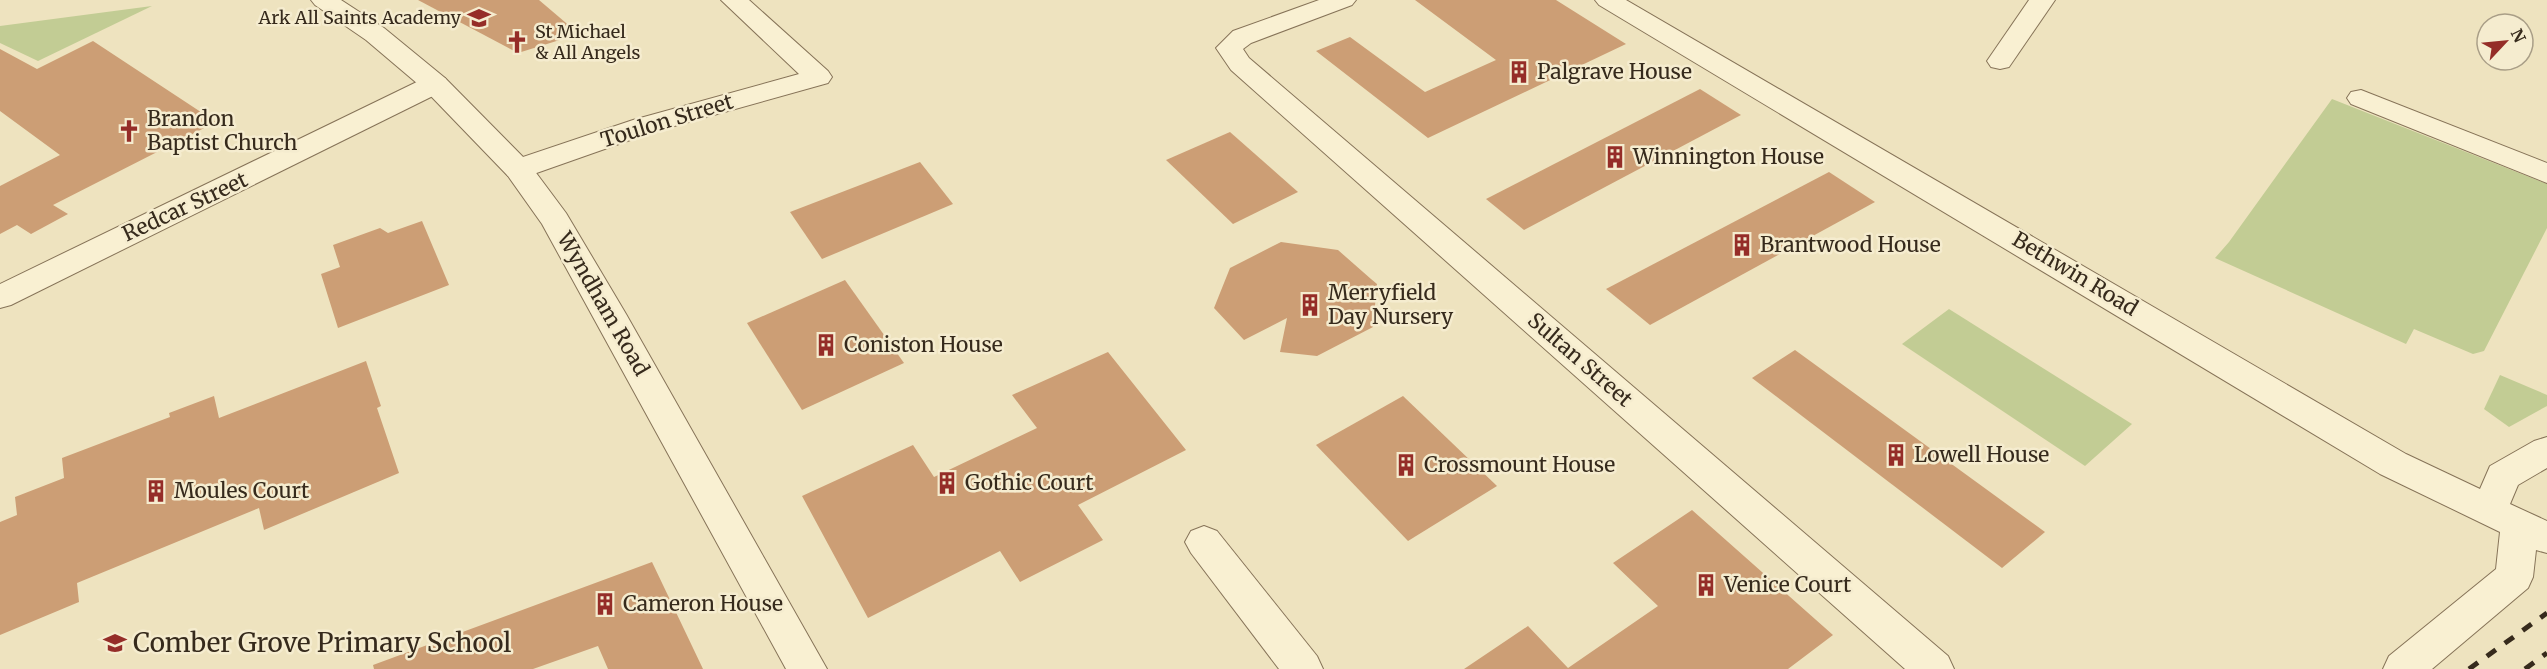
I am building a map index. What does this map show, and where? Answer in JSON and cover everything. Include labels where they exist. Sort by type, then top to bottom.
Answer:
[{"type":"street","name":"Wyndham Road","points":[[324,0],[375,34],[435,84],[518,169],[555,220],[807,669]]},
{"type":"street","name":"Toulon Street","points":[[518,169],[643,126],[818,77],[734,0]]},
{"type":"street","name":"Sultan Street","points":[[1343,0],[1242,37],[1229,48],[1240,64],[1934,669]]},
{"type":"street","name":"Bethwin Road","points":[[1608,0],[2393,464],[2518,525]]},
{"type":"street","points":[[2000,61],[2042,0]]},
{"type":"street","name":"Redcar Street","points":[[0,297],[435,84]]},
{"type":"street","points":[[2361,98],[2547,174]]},
{"type":"street","points":[[2403,669],[2514,577],[2518,525],[2504,476],[2547,451]]},
{"type":"street","points":[[1204,542],[1303,669]]},
{"type":"green space","points":[[152,6],[38,61],[0,43],[0,26]]},
{"type":"green space","points":[[2332,99],[2547,184],[2547,228],[2484,351],[2473,354],[2414,329],[2406,344],[2215,258]]},
{"type":"green space","points":[[1949,309],[2132,424],[2085,466],[1902,344]]},
{"type":"green space","points":[[2500,375],[2547,395],[2547,406],[2509,427],[2484,409]]},
{"type":"building","points":[[418,0],[539,0],[579,34],[518,53]]},
{"type":"building","name":"Palgrave House","points":[[1415,0],[1556,0],[1626,44],[1428,138],[1316,51],[1350,37],[1425,92],[1496,60]]},
{"type":"building","points":[[93,41],[216,122],[53,205],[68,214],[31,234],[17,225],[0,234],[0,186],[60,155],[0,111],[0,49],[37,69]]},
{"type":"building","name":"Winnington House","points":[[1700,89],[1741,115],[1524,230],[1486,199]]},
{"type":"building","points":[[1230,132],[1298,192],[1233,224],[1166,160]]},
{"type":"building","points":[[920,162],[953,204],[822,259],[790,212]]},
{"type":"building","name":"Brantwood House","points":[[1829,172],[1875,202],[1650,325],[1606,289]]},
{"type":"building","points":[[422,221],[449,285],[338,328],[321,274],[340,267],[333,245],[380,228],[388,233]]},
{"type":"building","name":"Merryfield Day Nursery","points":[[1281,242],[1338,250],[1377,284],[1373,327],[1317,356],[1280,352],[1287,318],[1244,340],[1214,308],[1230,268]]},
{"type":"building","name":"Coniston House","points":[[845,280],[904,363],[802,410],[747,323]]},
{"type":"building","name":"Lowell House","points":[[1795,350],[2045,532],[2002,568],[1752,378]]},
{"type":"building","name":"Gothic Court","points":[[1108,352],[1186,450],[1078,505],[1103,540],[1020,582],[1000,551],[868,618],[802,496],[913,445],[934,477],[1037,428],[1012,395]]},
{"type":"building","points":[[366,361],[381,406],[377,408],[399,473],[264,530],[259,508],[77,583],[79,602],[0,635],[0,522],[17,515],[15,497],[64,478],[62,458],[170,417],[169,413],[214,396],[219,418]]},
{"type":"building","name":"Crossmount House","points":[[1403,396],[1497,486],[1408,541],[1316,445]]},
{"type":"building","name":"Venice Court","points":[[1692,510],[1833,635],[1788,669],[1464,669],[1528,626],[1568,668],[1658,606],[1613,563]]},
{"type":"building","name":"Cameron House","points":[[652,562],[703,669],[608,669],[598,646],[533,669],[374,669],[373,665]]},
{"type":"railway","points":[[2469,669],[2547,613]]},
{"type":"railway","points":[[2525,669],[2547,653]]},
{"type":"place","name":"Ark All Saints Academy","points":[[479,18]]},
{"type":"place","name":"St Michael & All Angels","points":[[517,42]]},
{"type":"place","name":"Palgrave House","points":[[1519,72]]},
{"type":"place","name":"Brandon Baptist Church","points":[[129,131]]},
{"type":"place","name":"Winnington House","points":[[1615,157]]},
{"type":"place","name":"Brantwood House","points":[[1742,245]]},
{"type":"place","name":"Merryfield Day Nursery","points":[[1310,305]]},
{"type":"place","name":"Coniston House","points":[[826,345]]},
{"type":"place","name":"Lowell House","points":[[1896,455]]},
{"type":"place","name":"Crossmount House","points":[[1406,465]]},
{"type":"place","name":"Gothic Court","points":[[947,483]]},
{"type":"place","name":"Moules Court","points":[[156,491]]},
{"type":"place","name":"Venice Court","points":[[1706,585]]},
{"type":"place","name":"Cameron House","points":[[605,604]]},
{"type":"place","name":"Comber Grove Primary School","points":[[115,643]]}]
